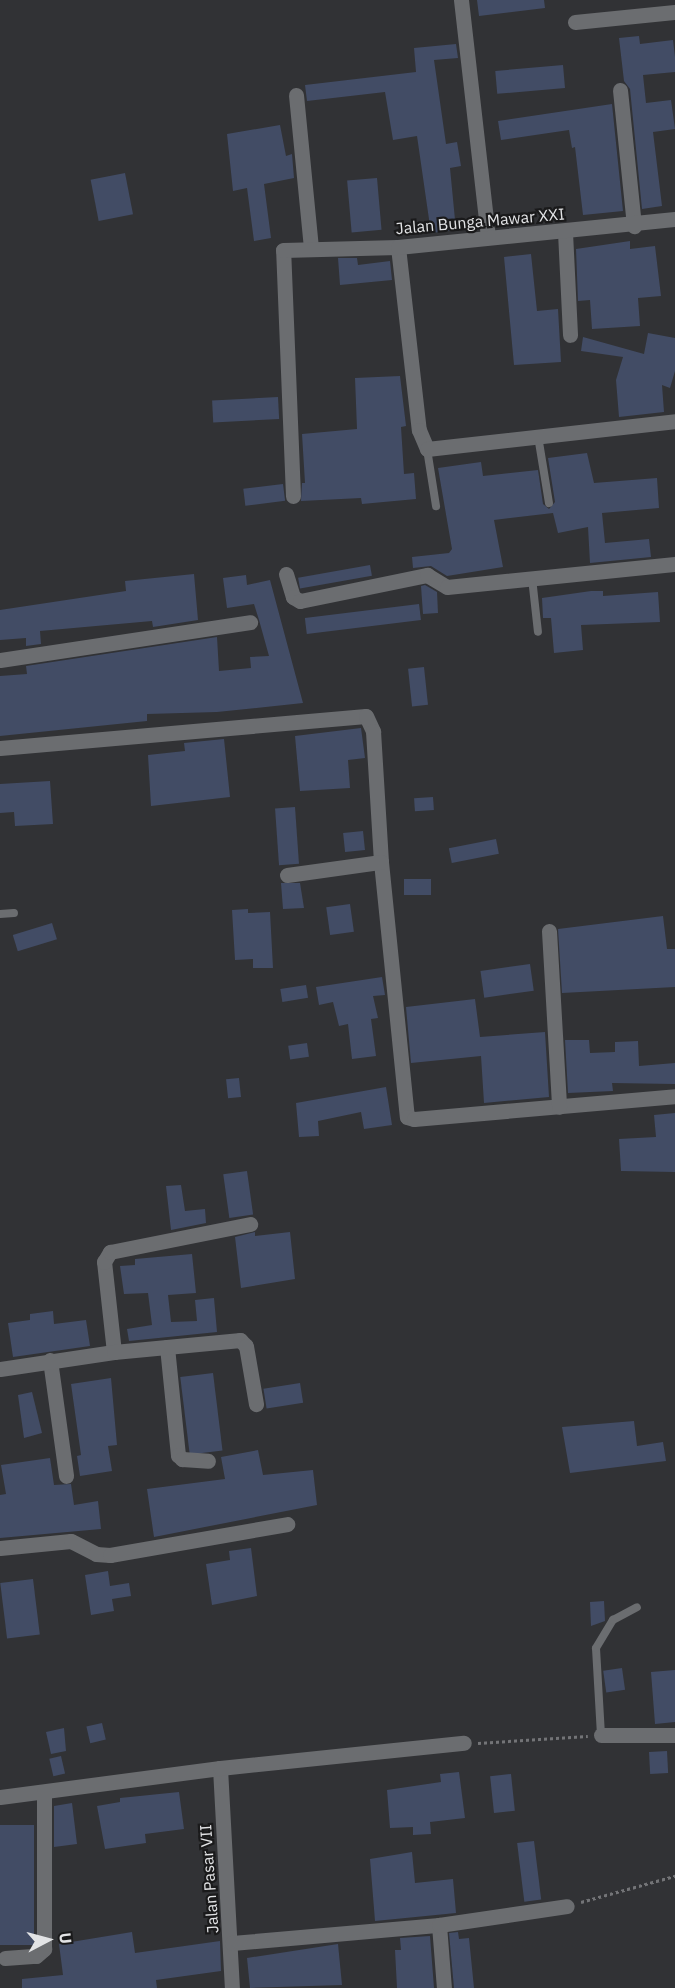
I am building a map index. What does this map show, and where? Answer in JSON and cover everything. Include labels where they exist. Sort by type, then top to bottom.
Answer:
[{"type":"street","points":[[461,0],[488,236]]},
{"type":"street","points":[[575,22],[675,12]]},
{"type":"street","points":[[620,90],[634,226]]},
{"type":"street","points":[[296,95],[311,247]]},
{"type":"street","name":"Jalan Bunga Mawar XXI","points":[[293,496],[281,256],[287,248],[398,247],[488,236],[634,226],[675,219]]},
{"type":"street","points":[[566,232],[570,335]]},
{"type":"street","points":[[398,247],[419,430],[427,448],[675,421]]},
{"type":"street","points":[[286,574],[297,601],[427,575],[447,587],[675,564]]},
{"type":"street","points":[[0,660],[250,622]]},
{"type":"street","points":[[0,748],[366,716],[373,731],[381,862],[407,1117],[414,1119],[675,1096]]},
{"type":"street","points":[[287,875],[381,862]]},
{"type":"street","points":[[549,931],[559,1107]]},
{"type":"street","points":[[114,1352],[105,1262],[110,1252],[250,1224]]},
{"type":"street","points":[[0,1369],[114,1352],[244,1342],[256,1404]]},
{"type":"street","points":[[166,1347],[178,1455],[182,1459],[207,1461]]},
{"type":"street","points":[[50,1360],[66,1476]]},
{"type":"street","points":[[0,1548],[71,1541],[96,1554],[110,1555],[287,1524]]},
{"type":"street","points":[[601,1735],[675,1735]]},
{"type":"street","points":[[0,1797],[220,1768],[464,1743]]},
{"type":"street","name":"Jalan Pasar VII","points":[[220,1768],[232,1943],[232,1988]]},
{"type":"street","points":[[5,1958],[36,1956],[44,1949],[44,1792]]},
{"type":"street","points":[[232,1943],[439,1924],[567,1906]]},
{"type":"street","points":[[439,1924],[444,1988]]},
{"type":"lane","points":[[538,436],[549,503]]},
{"type":"lane","points":[[427,448],[436,506]]},
{"type":"lane","points":[[532,577],[538,632]]},
{"type":"lane","points":[[0,914],[14,913]]},
{"type":"lane","points":[[601,1735],[596,1648],[613,1620],[637,1607]]},
{"type":"path","points":[[464,1743],[601,1735]]},
{"type":"path","points":[[567,1906],[675,1876]]},
{"type":"building","points":[[477,0],[544,0],[545,8],[479,16]]},
{"type":"building","points":[[639,36],[640,44],[673,40],[675,57],[675,72],[643,75],[646,103],[671,100],[675,129],[653,132],[662,206],[642,209],[630,89],[624,81],[619,38]]},
{"type":"building","points":[[456,44],[458,58],[434,60],[446,144],[457,142],[461,166],[450,168],[456,230],[431,233],[417,136],[393,140],[385,92],[307,101],[305,85],[416,72],[414,48]]},
{"type":"building","points":[[563,65],[565,88],[497,94],[495,71]]},
{"type":"building","points":[[612,104],[623,211],[583,215],[575,147],[572,148],[569,130],[501,140],[498,121]]},
{"type":"building","points":[[280,125],[286,156],[292,154],[294,178],[264,184],[271,238],[254,241],[247,188],[233,191],[227,134]]},
{"type":"building","points":[[125,173],[133,214],[99,221],[91,180]]},
{"type":"building","points":[[377,178],[382,230],[352,232],[347,181]]},
{"type":"building","points":[[630,241],[630,249],[655,246],[661,296],[638,298],[640,326],[592,329],[590,300],[578,301],[576,249]]},
{"type":"building","points":[[531,254],[537,311],[558,309],[561,362],[514,365],[504,257]]},
{"type":"building","points":[[338,258],[357,258],[358,265],[390,261],[392,280],[340,285]]},
{"type":"building","points":[[648,333],[675,338],[675,371],[670,388],[662,385],[664,412],[619,417],[616,380],[623,357],[581,351],[583,337],[644,354]]},
{"type":"building","points":[[400,376],[406,426],[401,427],[404,474],[414,473],[416,499],[362,504],[361,498],[301,501],[302,483],[305,483],[302,434],[357,429],[355,378]]},
{"type":"building","points":[[278,397],[279,419],[213,422],[212,400]]},
{"type":"building","points":[[587,453],[594,483],[657,478],[659,508],[602,513],[605,543],[649,539],[651,557],[590,563],[588,527],[558,533],[553,513],[494,520],[503,567],[447,576],[431,566],[413,568],[412,557],[449,553],[452,549],[438,468],[481,462],[483,476],[538,470],[543,504],[549,509],[555,502],[548,458]]},
{"type":"building","points":[[283,484],[285,501],[245,506],[243,489]]},
{"type":"building","points":[[370,565],[372,576],[300,589],[298,578]]},
{"type":"building","points":[[194,574],[198,620],[153,627],[152,621],[40,631],[41,644],[26,646],[26,638],[0,640],[0,610],[126,591],[125,581]]},
{"type":"building","points":[[246,575],[247,585],[270,580],[303,703],[217,712],[147,714],[147,721],[0,736],[0,676],[27,674],[26,666],[217,637],[219,671],[251,668],[250,657],[269,656],[259,620],[254,604],[227,608],[223,578]]},
{"type":"building","points":[[425,585],[437,592],[438,613],[423,614],[421,586]]},
{"type":"building","points":[[603,591],[603,596],[658,592],[660,622],[581,625],[583,650],[554,653],[551,618],[543,618],[542,598]]},
{"type":"building","points":[[419,604],[421,620],[307,634],[305,618]]},
{"type":"building","points":[[424,667],[428,705],[412,706],[408,669]]},
{"type":"building","points":[[361,728],[365,758],[348,760],[350,788],[300,791],[295,736]]},
{"type":"building","points":[[224,739],[230,797],[151,806],[148,755],[185,751],[184,743]]},
{"type":"building","points":[[50,781],[53,824],[15,826],[14,812],[0,813],[0,784]]},
{"type":"building","points":[[433,797],[434,810],[415,811],[414,798]]},
{"type":"building","points":[[295,807],[299,864],[279,865],[275,808]]},
{"type":"building","points":[[363,831],[365,850],[345,852],[343,833]]},
{"type":"building","points":[[496,839],[499,854],[452,863],[449,848]]},
{"type":"building","points":[[404,879],[431,879],[431,895],[404,895]]},
{"type":"building","points":[[281,883],[300,883],[304,908],[283,909]]},
{"type":"building","points":[[350,904],[354,932],[330,935],[326,907]]},
{"type":"building","points":[[248,909],[248,913],[270,912],[273,968],[253,968],[253,959],[235,960],[232,910]]},
{"type":"building","points":[[663,916],[667,949],[675,949],[675,987],[562,993],[558,929]]},
{"type":"building","points":[[52,923],[57,939],[18,951],[13,935]]},
{"type":"building","points":[[530,964],[534,991],[484,998],[480,971]]},
{"type":"building","points":[[382,977],[385,995],[373,996],[378,1018],[371,1019],[376,1056],[352,1059],[348,1024],[339,1026],[333,1002],[319,1005],[316,987]]},
{"type":"building","points":[[306,985],[308,998],[282,1002],[280,989]]},
{"type":"building","points":[[475,999],[480,1037],[545,1032],[549,1097],[484,1103],[481,1056],[411,1063],[406,1007]]},
{"type":"building","points":[[565,1040],[589,1040],[590,1053],[615,1052],[615,1042],[638,1041],[639,1066],[675,1063],[675,1084],[612,1083],[613,1091],[568,1093]]},
{"type":"building","points":[[307,1043],[309,1057],[290,1060],[288,1046]]},
{"type":"building","points":[[239,1078],[241,1097],[228,1098],[226,1079]]},
{"type":"building","points":[[386,1087],[392,1125],[364,1129],[361,1112],[318,1121],[319,1136],[299,1137],[296,1103]]},
{"type":"building","points":[[675,1113],[675,1172],[621,1171],[619,1139],[656,1137],[654,1115]]},
{"type":"building","points":[[247,1171],[253,1215],[229,1218],[223,1174]]},
{"type":"building","points":[[181,1185],[185,1211],[205,1209],[206,1223],[171,1230],[166,1186]]},
{"type":"building","points":[[255,1232],[255,1236],[290,1232],[295,1279],[241,1288],[235,1237]]},
{"type":"building","points":[[192,1254],[196,1293],[168,1295],[171,1322],[197,1321],[195,1300],[214,1298],[217,1332],[129,1341],[127,1329],[152,1325],[148,1293],[124,1294],[120,1266],[135,1265],[135,1259]]},
{"type":"building","points":[[53,1311],[54,1324],[86,1320],[90,1346],[13,1357],[8,1323],[30,1320],[30,1314]]},
{"type":"building","points":[[213,1373],[223,1450],[190,1454],[180,1377]]},
{"type":"building","points":[[111,1378],[117,1445],[108,1446],[112,1471],[80,1476],[77,1456],[81,1455],[71,1384]]},
{"type":"building","points":[[300,1383],[303,1403],[267,1409],[263,1389]]},
{"type":"building","points":[[32,1392],[42,1433],[24,1438],[18,1395]]},
{"type":"building","points":[[634,1421],[637,1446],[663,1442],[666,1461],[570,1473],[562,1427]]},
{"type":"building","points":[[258,1450],[263,1475],[313,1470],[317,1505],[154,1537],[147,1489],[225,1479],[221,1457]]},
{"type":"building","points":[[50,1458],[54,1485],[71,1484],[74,1505],[98,1501],[101,1529],[0,1538],[0,1495],[6,1494],[1,1465]]},
{"type":"building","points":[[251,1548],[257,1596],[212,1605],[206,1564],[230,1560],[229,1551]]},
{"type":"building","points":[[108,1571],[110,1586],[129,1583],[131,1596],[112,1599],[114,1611],[91,1615],[85,1575]]},
{"type":"building","points":[[33,1579],[40,1635],[7,1639],[0,1583]]},
{"type":"building","points":[[604,1601],[605,1621],[591,1626],[590,1602]]},
{"type":"building","points":[[622,1668],[625,1690],[606,1692],[603,1671]]},
{"type":"building","points":[[675,1670],[675,1722],[655,1724],[651,1672]]},
{"type":"building","points":[[102,1723],[106,1740],[90,1743],[86,1727]]},
{"type":"building","points":[[64,1728],[66,1751],[51,1754],[46,1732]]},
{"type":"building","points":[[667,1751],[668,1773],[650,1774],[649,1752]]},
{"type":"building","points":[[61,1756],[65,1774],[53,1776],[49,1759]]},
{"type":"building","points":[[459,1772],[465,1818],[430,1822],[431,1834],[413,1835],[413,1827],[390,1828],[387,1790],[441,1782],[440,1774]]},
{"type":"building","points":[[511,1774],[515,1811],[494,1813],[490,1776]]},
{"type":"building","points":[[179,1792],[184,1829],[145,1834],[146,1843],[105,1849],[97,1806],[120,1802],[120,1798]]},
{"type":"building","points":[[72,1803],[77,1844],[54,1847],[54,1806]]},
{"type":"building","points":[[0,1825],[34,1825],[34,1945],[0,1945]]},
{"type":"building","points":[[534,1841],[541,1900],[524,1902],[517,1843]]},
{"type":"building","points":[[412,1852],[415,1883],[453,1879],[456,1913],[375,1921],[370,1859]]},
{"type":"building","points":[[132,1932],[135,1953],[220,1941],[221,1971],[156,1980],[157,1988],[22,1988],[22,1979],[63,1975],[59,1944]]},
{"type":"building","points":[[458,1932],[459,1939],[469,1938],[474,1988],[454,1988],[449,1933]]},
{"type":"building","points":[[430,1936],[434,1988],[397,1988],[395,1950],[401,1950],[400,1938]]},
{"type":"building","points":[[338,1944],[342,1985],[250,1988],[247,1958]]}]
